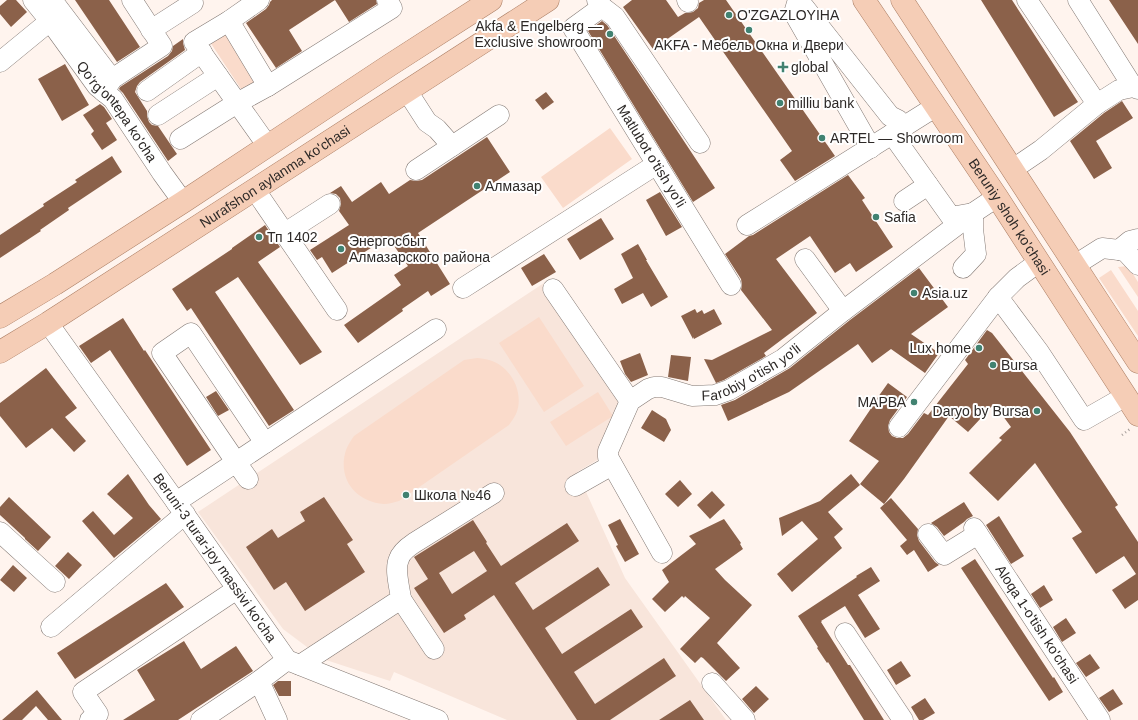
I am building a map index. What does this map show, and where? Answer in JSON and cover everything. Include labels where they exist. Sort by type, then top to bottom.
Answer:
[{"type":"main road","points":[[491,0],[488,10],[490,20],[498,25],[507,27]]},
{"type":"main road","points":[[0,317],[55,284],[183,202],[390,64],[491,0]]},
{"type":"main road","name":"Nurafshon aylanma ko'chasi","points":[[0,352],[48,323],[548,0]]},
{"type":"main road","name":"Beruniy shoh ko'chasi","points":[[864,0],[1039,262],[1127,389],[1135,422]]},
{"type":"main road","name":"Beruniy shoh ko'chasi","points":[[902,0],[1138,362]]},
{"type":"main road","points":[[390,64],[407,91]]},
{"type":"street","name":"Qo'rg'ontepa ko'cha","points":[[33,0],[98,86],[108,86],[113,99],[183,202]]},
{"type":"street","points":[[52,0],[108,86],[162,46],[132,0]]},
{"type":"street","points":[[151,30],[193,3],[191,0]]},
{"type":"street","points":[[259,0],[229,21],[194,42],[267,146]]},
{"type":"street","points":[[180,139],[392,8],[387,0]]},
{"type":"street","points":[[1027,0],[1097,104]]},
{"type":"street","points":[[1013,169],[1041,150],[1097,104],[1119,90],[1135,88],[1078,0]]},
{"type":"street","points":[[871,148],[794,13],[796,1],[804,7],[890,116],[898,120],[898,130],[928,185],[951,217],[973,213],[973,230],[976,254],[963,268]]},
{"type":"street","points":[[599,4],[615,17],[700,143]]},
{"type":"street","name":"Matlubot o'tish yo'li","points":[[599,4],[573,28],[731,285]]},
{"type":"street","points":[[0,62],[50,21]]},
{"type":"street","points":[[229,21],[268,86]]},
{"type":"street","points":[[147,91],[202,52]]},
{"type":"street","points":[[158,115],[218,76]]},
{"type":"street","points":[[407,91],[427,122],[437,129],[452,146]]},
{"type":"street","points":[[747,225],[935,107]]},
{"type":"street","points":[[416,170],[499,115]]},
{"type":"street","points":[[463,288],[657,164]]},
{"type":"street","points":[[904,201],[928,185]]},
{"type":"street","points":[[255,190],[337,310]]},
{"type":"street","name":"Farobiy o'tish yo'li","points":[[630,401],[648,389],[654,387],[662,387],[692,396],[715,395],[729,390],[783,359],[843,311],[973,213],[997,197]]},
{"type":"street","points":[[285,233],[330,204]]},
{"type":"street","points":[[1120,250],[1130,241],[1138,239]]},
{"type":"street","points":[[1075,265],[1102,248],[1126,252],[1138,265]]},
{"type":"street","points":[[805,259],[843,311]]},
{"type":"street","points":[[898,427],[998,297],[1017,278],[1039,262]]},
{"type":"street","points":[[553,289],[630,401],[608,451],[608,457],[662,553]]},
{"type":"street","points":[[998,297],[1039,352],[1084,420],[1127,389]]},
{"type":"street","name":"Beruni-3 turar-joy massivi ko'cha","points":[[48,323],[237,589],[293,662]]},
{"type":"street","points":[[51,628],[180,508],[236,462],[436,329]]},
{"type":"street","points":[[248,479],[162,353],[191,333],[265,443]]},
{"type":"street","points":[[575,486],[612,465]]},
{"type":"street","points":[[434,649],[401,600],[397,572],[398,559],[405,550],[414,543],[494,494]]},
{"type":"street","name":"Aloqa 1-o'tish ko'chasi","points":[[928,534],[944,555],[976,531],[1100,720]]},
{"type":"street","points":[[0,532],[56,582]]},
{"type":"street","points":[[90,720],[98,714],[83,692],[237,589]]},
{"type":"street","points":[[201,720],[259,681],[401,600]]},
{"type":"street","points":[[845,633],[903,720]]},
{"type":"street","points":[[293,662],[438,720]]},
{"type":"street","points":[[259,681],[277,720]]},
{"type":"street","points":[[712,683],[745,720]]},
{"type":"path","points":[[1122,435],[1135,422]]},
{"type":"shaded area","points":[[227,31],[255,82],[243,92],[210,42]]},
{"type":"shaded area","points":[[610,128],[632,159],[563,208],[541,177]]},
{"type":"shaded area","points":[[1128,266],[1138,282],[1138,297],[1118,267]]},
{"type":"shaded area","points":[[1111,270],[1138,311],[1138,336],[1099,278]]},
{"type":"shaded area","name":"Школа №46","points":[[544,283],[623,405],[599,459],[577,472],[625,578],[726,720],[507,720],[394,672],[390,681],[323,659],[283,629],[198,512]]},
{"type":"shaded area","points":[[539,317],[584,386],[544,412],[499,343]]},
{"type":"shaded area","points":[[482,358],[497,363],[510,374],[514,381],[519,398],[516,414],[509,425],[399,501],[384,504],[365,499],[357,493],[346,479],[344,470],[346,450],[354,436],[464,360]]},
{"type":"shaded area","points":[[598,392],[613,416],[566,446],[550,422]]},
{"type":"building","points":[[7,0],[16,0],[27,12],[11,27],[0,14],[0,6]]},
{"type":"building","points":[[75,0],[109,0],[140,47],[117,62]]},
{"type":"building","points":[[272,0],[335,0],[289,30],[302,51],[276,68],[246,23],[266,9]]},
{"type":"building","points":[[335,0],[376,0],[377,4],[349,22]]},
{"type":"building","points":[[632,0],[666,0],[678,17],[685,13],[693,12],[698,8],[699,3],[704,0],[726,0],[835,156],[795,181],[780,160],[792,151],[699,17],[653,49],[623,7]]},
{"type":"building","points":[[981,0],[1012,0],[1078,102],[1054,117]]},
{"type":"building","points":[[1109,0],[1138,0],[1138,44]]},
{"type":"building","points":[[602,21],[607,25],[715,188],[693,202],[588,31]]},
{"type":"building","points":[[183,39],[185,50],[140,82],[135,92],[147,111],[149,122],[152,125],[158,126],[177,154],[168,161],[119,89],[168,56],[172,51],[173,46]]},
{"type":"building","points":[[65,64],[89,105],[62,121],[38,79]]},
{"type":"building","points":[[546,92],[554,102],[543,110],[535,100]]},
{"type":"building","points":[[1122,101],[1133,118],[1096,141],[1112,168],[1094,179],[1070,141],[1104,113]]},
{"type":"building","points":[[100,104],[104,107],[112,119],[106,123],[117,140],[102,150],[91,134],[94,131],[83,115]]},
{"type":"building","points":[[487,137],[510,172],[418,233],[450,284],[431,296],[428,291],[358,343],[344,325],[401,285],[394,275],[408,266],[388,237],[332,273],[322,257],[317,260],[310,250],[349,225],[339,211],[341,204],[340,198],[336,194],[330,193],[341,186],[352,202],[381,182],[389,194],[410,180],[422,180]]},
{"type":"building","points":[[112,156],[122,172],[68,208],[69,210],[40,230],[41,231],[0,258],[0,235],[77,182],[75,180]]},
{"type":"building","points":[[848,175],[865,198],[862,200],[893,247],[856,272],[850,263],[835,273],[810,236],[776,259],[817,313],[764,353],[766,356],[716,383],[704,359],[712,360],[772,330],[741,290],[741,279],[725,254],[749,236],[753,235]]},
{"type":"building","points":[[660,192],[682,227],[666,236],[646,200]]},
{"type":"building","points":[[601,218],[614,239],[580,260],[567,239]]},
{"type":"building","points":[[265,225],[280,247],[258,262],[322,352],[300,365],[238,277],[215,292],[294,410],[269,426],[191,308],[187,311],[172,289]]},
{"type":"building","points":[[638,244],[668,297],[651,307],[643,293],[622,304],[614,289],[633,278],[621,254]]},
{"type":"building","points":[[544,254],[556,272],[532,286],[521,268]]},
{"type":"building","points":[[919,268],[948,307],[911,334],[939,353],[925,373],[891,349],[872,363],[858,344],[789,392],[728,421],[721,405],[735,400],[790,368]]},
{"type":"building","points":[[695,309],[697,313],[702,310],[704,314],[714,309],[722,324],[694,339],[694,337],[693,339],[681,316]]},
{"type":"building","points":[[123,318],[211,450],[187,466],[110,350],[91,363],[79,346]]},
{"type":"building","points":[[987,330],[992,333],[1070,432],[1118,505],[1115,507],[1138,542],[1138,600],[1125,609],[1112,590],[1136,574],[1124,556],[1096,574],[1072,538],[1082,532],[1035,463],[998,501],[969,473],[1002,440],[999,438],[1011,427],[994,404],[968,432],[949,416],[904,479],[884,504],[860,484],[879,461],[849,441],[888,383],[907,397],[890,420],[888,426],[889,432],[892,436],[903,438],[908,434],[924,413],[928,415],[968,364],[965,360]]},
{"type":"building","points":[[640,353],[648,375],[631,382],[625,374],[620,361]]},
{"type":"building","points":[[671,355],[691,357],[688,381],[668,377]]},
{"type":"building","points":[[46,368],[77,408],[65,417],[86,441],[74,452],[52,428],[26,448],[0,416],[0,403]]},
{"type":"building","points":[[216,391],[229,410],[218,416],[206,397]]},
{"type":"building","points":[[652,410],[666,419],[671,430],[664,442],[641,428]]},
{"type":"building","points":[[128,474],[149,505],[161,519],[114,558],[82,521],[93,511],[114,535],[133,518],[107,494]]},
{"type":"building","points":[[851,474],[860,485],[828,512],[843,529],[834,537],[842,548],[792,592],[777,574],[818,539],[802,521],[782,536],[779,518],[820,501]]},
{"type":"building","points":[[680,480],[692,494],[678,507],[665,494]]},
{"type":"building","points":[[712,491],[725,505],[710,519],[697,505]]},
{"type":"building","points":[[9,497],[51,537],[38,551],[0,515],[0,507]]},
{"type":"building","points":[[324,497],[353,540],[347,544],[365,572],[305,611],[286,582],[274,590],[246,547],[272,529],[278,538],[305,521],[300,512]]},
{"type":"building","points":[[891,498],[918,529],[917,535],[919,541],[939,565],[928,572],[914,550],[907,555],[900,546],[907,540],[880,508]]},
{"type":"building","points":[[964,502],[973,516],[944,536],[937,527],[931,523]]},
{"type":"building","points":[[999,516],[1024,556],[1011,564],[986,525]]},
{"type":"building","points":[[620,519],[639,554],[625,562],[616,546],[618,545],[608,525]]},
{"type":"building","points":[[724,519],[741,543],[740,544],[743,549],[715,569],[752,605],[717,643],[740,668],[726,681],[703,658],[701,657],[695,663],[680,649],[710,618],[685,596],[684,598],[682,596],[665,612],[652,599],[669,582],[662,570],[696,544],[689,536]]},
{"type":"building","points":[[473,520],[501,566],[567,523],[579,541],[515,583],[533,610],[598,567],[610,585],[545,628],[562,654],[631,609],[643,627],[574,672],[595,704],[664,658],[676,676],[610,720],[577,720],[494,595],[464,615],[466,619],[444,633],[414,588],[428,579],[414,557]],"holes":[[[474,551],[487,571],[452,594],[439,573]]]},
{"type":"building","points":[[68,552],[82,565],[69,579],[55,566]]},
{"type":"building","points":[[975,559],[1063,692],[1049,701],[961,568]]},
{"type":"building","points":[[13,565],[27,578],[14,592],[0,580]]},
{"type":"building","points":[[871,567],[880,581],[858,595],[880,629],[865,638],[845,606],[821,622],[884,720],[864,720],[798,616]]},
{"type":"building","points":[[166,583],[184,607],[75,679],[57,653]]},
{"type":"building","points":[[1044,585],[1053,600],[1040,608],[1031,594]]},
{"type":"building","points":[[1066,618],[1076,633],[1062,642],[1053,627]]},
{"type":"building","points":[[184,641],[201,669],[236,646],[253,671],[178,720],[123,720],[155,700],[137,670]]},
{"type":"building","points":[[1090,654],[1100,668],[1086,677],[1076,663]]},
{"type":"building","points":[[901,661],[911,676],[896,685],[887,670]]},
{"type":"building","points":[[278,681],[291,681],[291,696],[279,696],[273,685]]},
{"type":"building","points":[[756,686],[769,699],[754,713],[742,699]]},
{"type":"building","points":[[1113,689],[1123,704],[1109,712],[1099,698]]},
{"type":"building","points":[[37,690],[62,720],[48,720],[36,706],[22,720],[2,720]]},
{"type":"building","points":[[925,698],[935,713],[923,720],[919,720],[911,707]]},
{"type":"building","points":[[690,700],[704,720],[659,720]]},
{"type":"place","name":"O'ZGAZLOYIHA","points":[[729,15]]},
{"type":"place","name":"AKFA - Мебель Окна и Двери","points":[[749,30]]},
{"type":"place","name":"Akfa & Engelberg — Exclusive showroom","points":[[610,34]]},
{"type":"place","name":"global","points":[[783,67]]},
{"type":"place","name":"milliu bank","points":[[780,103]]},
{"type":"place","name":"ARTEL — Showroom","points":[[822,138]]},
{"type":"place","name":"Алмазар","points":[[477,186]]},
{"type":"place","name":"Safia","points":[[876,217]]},
{"type":"place","name":"Тп 1402","points":[[259,237]]},
{"type":"place","name":"Энергосбыт Алмазарского района","points":[[341,249]]},
{"type":"place","name":"Asia.uz","points":[[914,293]]},
{"type":"place","name":"Lux home","points":[[979,348]]},
{"type":"place","name":"Bursa","points":[[993,365]]},
{"type":"place","name":"МАРВА","points":[[914,402]]},
{"type":"place","name":"Daryo by Bursa","points":[[1037,411]]},
{"type":"place","name":"Школа №46","points":[[406,495]]}]
